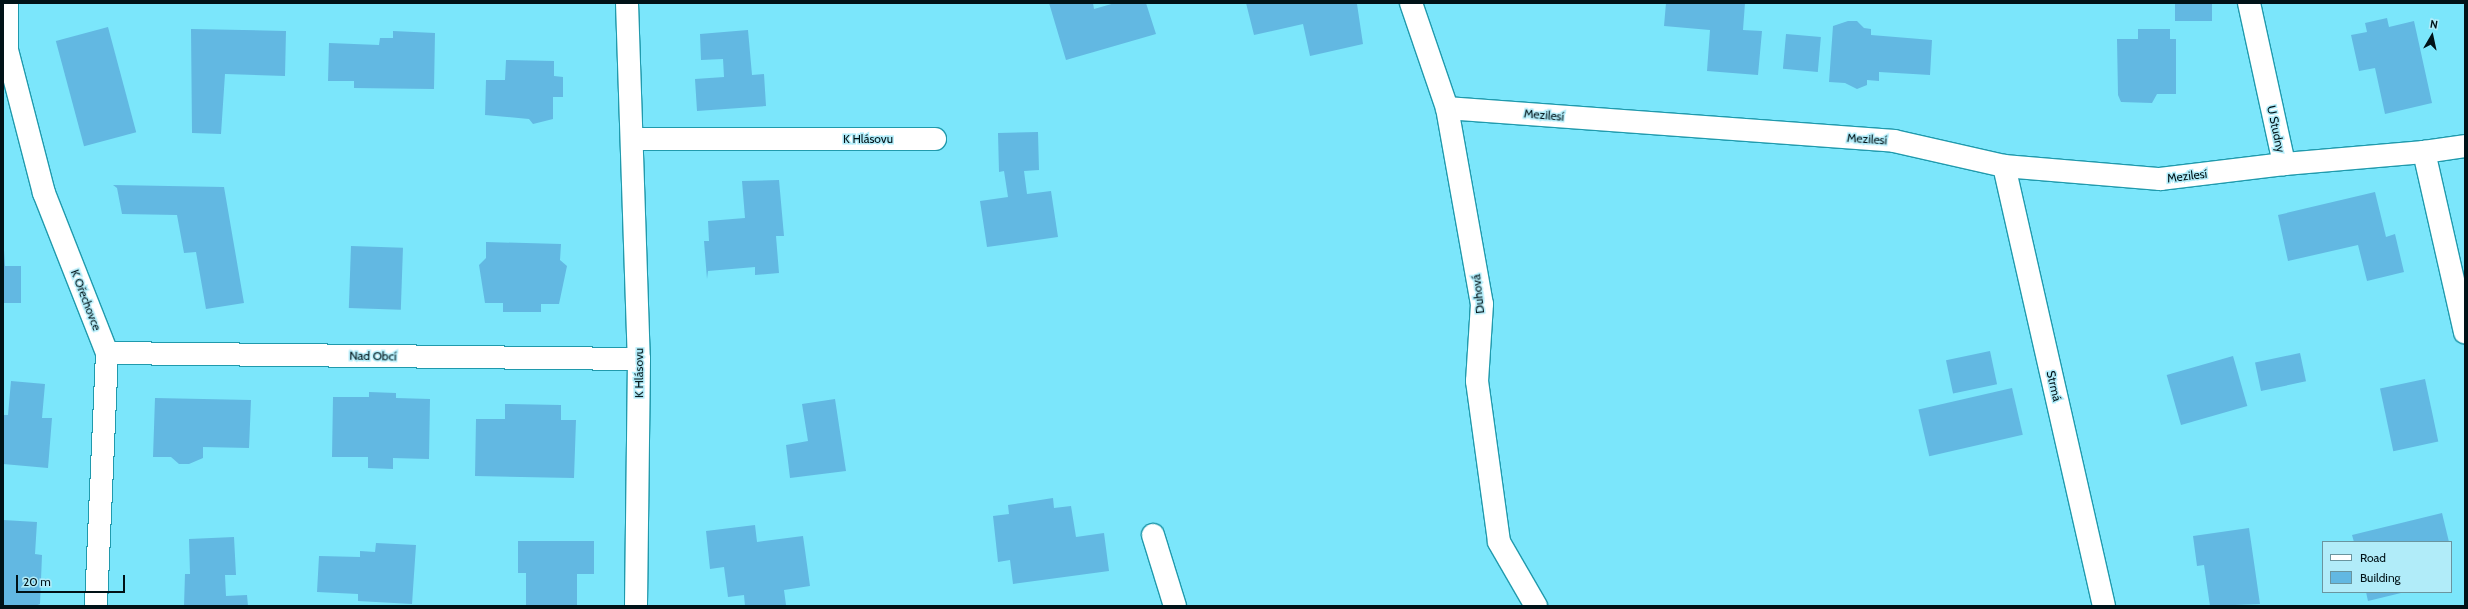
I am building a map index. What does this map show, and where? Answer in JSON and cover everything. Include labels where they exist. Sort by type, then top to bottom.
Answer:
[{"type":"street","name":"K Ořechovce","points":[[7,3],[7,50],[44,193],[106,353],[96,606]]},
{"type":"street","name":"K Hlásovu","points":[[627,3],[639,359],[636,606]]},
{"type":"street","name":"Duhová","points":[[1411,3],[1447,108],[1482,304],[1477,381],[1499,542],[1536,606]]},
{"type":"street","name":"U Studny","points":[[2249,3],[2284,164],[2424,152],[2465,146]]},
{"type":"street","name":"Mezilesí","points":[[1447,108],[1894,141],[2004,166],[2160,179],[2284,164]]},
{"type":"street","name":"K Hlásovu","points":[[632,139],[935,139]]},
{"type":"street","points":[[2424,152],[2465,332]]},
{"type":"street","name":"Strmá","points":[[2004,166],[2104,606]]},
{"type":"street","name":"Nad Obcí","points":[[106,353],[639,359]]},
{"type":"street","points":[[1153,535],[1175,606]]},
{"type":"building","points":[[1049,3],[1093,3],[1094,9],[1115,3],[1146,3],[1156,34],[1066,60]]},
{"type":"building","points":[[1246,3],[1357,4],[1363,44],[1310,56],[1303,24],[1254,35]]},
{"type":"building","points":[[1666,3],[1745,3],[1743,30],[1762,31],[1758,75],[1707,71],[1710,30],[1664,26]]},
{"type":"building","points":[[2175,3],[2212,3],[2212,21],[2175,21]]},
{"type":"building","points":[[2387,18],[2389,27],[2414,21],[2432,103],[2385,114],[2375,68],[2359,71],[2351,35],[2367,32],[2365,23]]},
{"type":"building","points":[[1848,21],[1857,21],[1864,28],[1871,29],[1871,35],[1932,40],[1930,75],[1879,72],[1879,81],[1867,80],[1867,85],[1857,89],[1845,83],[1829,82],[1833,26]]},
{"type":"building","points":[[108,27],[136,132],[84,146],[56,41]]},
{"type":"building","points":[[191,29],[286,31],[285,76],[225,74],[221,134],[192,133]]},
{"type":"building","points":[[2138,29],[2170,29],[2170,39],[2176,39],[2176,94],[2157,94],[2152,103],[2121,102],[2118,95],[2117,39],[2138,39]]},
{"type":"building","points":[[748,30],[752,75],[764,74],[766,106],[697,111],[695,79],[724,77],[723,59],[701,60],[700,34]]},
{"type":"building","points":[[393,31],[435,33],[434,89],[354,88],[354,81],[328,81],[329,43],[379,45],[380,38],[393,38]]},
{"type":"building","points":[[1786,34],[1821,37],[1818,72],[1783,69]]},
{"type":"building","points":[[506,60],[554,61],[554,76],[563,77],[563,97],[553,97],[553,119],[533,124],[529,119],[485,115],[486,80],[505,80]]},
{"type":"building","points":[[1038,132],[1039,170],[1024,171],[1027,194],[1051,191],[1058,237],[987,247],[980,201],[1008,197],[1004,171],[999,172],[998,133]]},
{"type":"building","points":[[779,180],[784,236],[776,236],[779,273],[755,275],[755,267],[708,271],[707,279],[704,241],[709,241],[708,221],[745,218],[742,181]]},
{"type":"building","points":[[113,185],[224,187],[244,303],[206,309],[196,252],[184,253],[177,215],[122,214],[117,188]]},
{"type":"building","points":[[2375,192],[2386,237],[2395,234],[2404,272],[2367,281],[2358,245],[2288,261],[2278,215]]},
{"type":"building","points":[[3,234],[5,266],[21,266],[21,303],[3,303]]},
{"type":"building","points":[[486,242],[561,244],[560,260],[567,266],[559,304],[541,304],[541,312],[503,312],[503,303],[485,303],[479,265],[486,258]]},
{"type":"building","points":[[351,246],[403,248],[401,310],[349,308]]},
{"type":"building","points":[[1990,351],[1997,384],[1953,394],[1946,360]]},
{"type":"building","points":[[2300,353],[2306,381],[2261,391],[2255,363]]},
{"type":"building","points":[[2233,356],[2247,406],[2181,425],[2167,375]]},
{"type":"building","points":[[2425,379],[2438,442],[2393,451],[2380,389]]},
{"type":"building","points":[[11,381],[45,384],[42,418],[52,418],[48,468],[3,464],[3,415],[8,415]]},
{"type":"building","points":[[2012,388],[2023,435],[1929,456],[1918,410]]},
{"type":"building","points":[[369,392],[396,393],[396,398],[430,399],[429,459],[393,458],[393,469],[368,468],[368,457],[332,457],[333,397],[369,397]]},
{"type":"building","points":[[155,398],[251,400],[249,448],[203,447],[203,458],[189,464],[179,464],[171,457],[153,457]]},
{"type":"building","points":[[835,399],[846,471],[790,478],[786,445],[808,441],[802,404]]},
{"type":"building","points":[[505,404],[561,405],[561,420],[576,420],[574,478],[475,476],[476,419],[505,419]]},
{"type":"building","points":[[1053,498],[1054,508],[1071,506],[1076,537],[1104,533],[1109,571],[1013,584],[1010,560],[998,562],[993,516],[1009,514],[1008,505]]},
{"type":"building","points":[[2442,513],[2449,541],[2354,541],[2352,535]]},
{"type":"building","points":[[3,520],[37,522],[35,554],[42,555],[40,604],[35,606],[3,606]]},
{"type":"building","points":[[755,525],[757,542],[803,536],[810,586],[784,590],[786,605],[745,606],[744,595],[728,597],[724,567],[710,569],[706,531]]},
{"type":"building","points":[[2249,528],[2260,604],[2210,606],[2204,565],[2197,566],[2193,536]]},
{"type":"building","points":[[234,537],[236,575],[225,575],[226,596],[247,595],[248,606],[184,606],[185,574],[190,574],[189,539]]},
{"type":"building","points":[[518,541],[594,541],[594,574],[577,574],[577,606],[526,606],[526,573],[518,573]]},
{"type":"building","points":[[376,543],[416,545],[412,604],[358,601],[358,594],[317,592],[319,556],[360,557],[360,551],[375,552]]},
{"type":"building","points":[[2366,593],[2401,593],[2368,601]]}]
